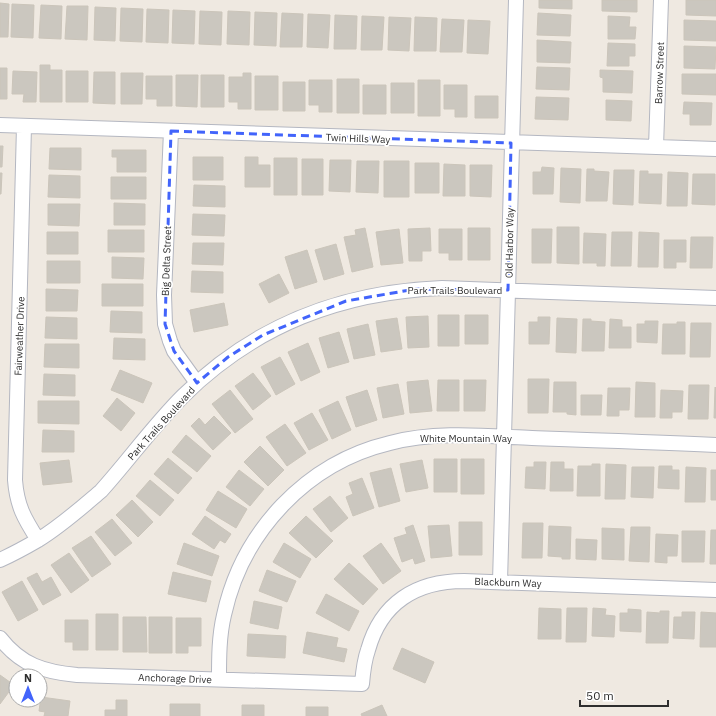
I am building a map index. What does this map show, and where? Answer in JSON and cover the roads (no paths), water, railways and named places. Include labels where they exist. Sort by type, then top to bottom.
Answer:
[{"type":"street","name":"Old Harbor Way","points":[[500,582],[516,0]]},
{"type":"street","name":"Barrow Street","points":[[656,147],[661,0]]},
{"type":"street","name":"Twin Hills Way","points":[[0,125],[716,149]]},
{"type":"street","name":"Fairweather Drive","points":[[24,126],[15,474],[16,491],[21,511],[38,540]]},
{"type":"street","name":"Big Delta Street","points":[[171,131],[164,295],[165,324],[174,351],[197,383]]},
{"type":"street","name":"Park Trails Boulevard","points":[[0,560],[38,540],[71,516],[101,491],[169,411],[197,383],[228,356],[263,335],[303,316],[346,301],[416,289],[442,288],[716,298]]},
{"type":"street","name":"White Mountain Way","points":[[219,679],[221,629],[232,587],[247,554],[262,528],[293,494],[318,475],[360,453],[380,445],[407,439],[454,436],[716,444]]},
{"type":"street","name":"Blackburn Way","points":[[362,684],[366,658],[375,630],[387,612],[405,596],[428,585],[441,582],[464,581],[716,590]]},
{"type":"street","name":"Anchorage Drive","points":[[0,638],[7,648],[24,661],[47,672],[77,675],[362,684]]}]
